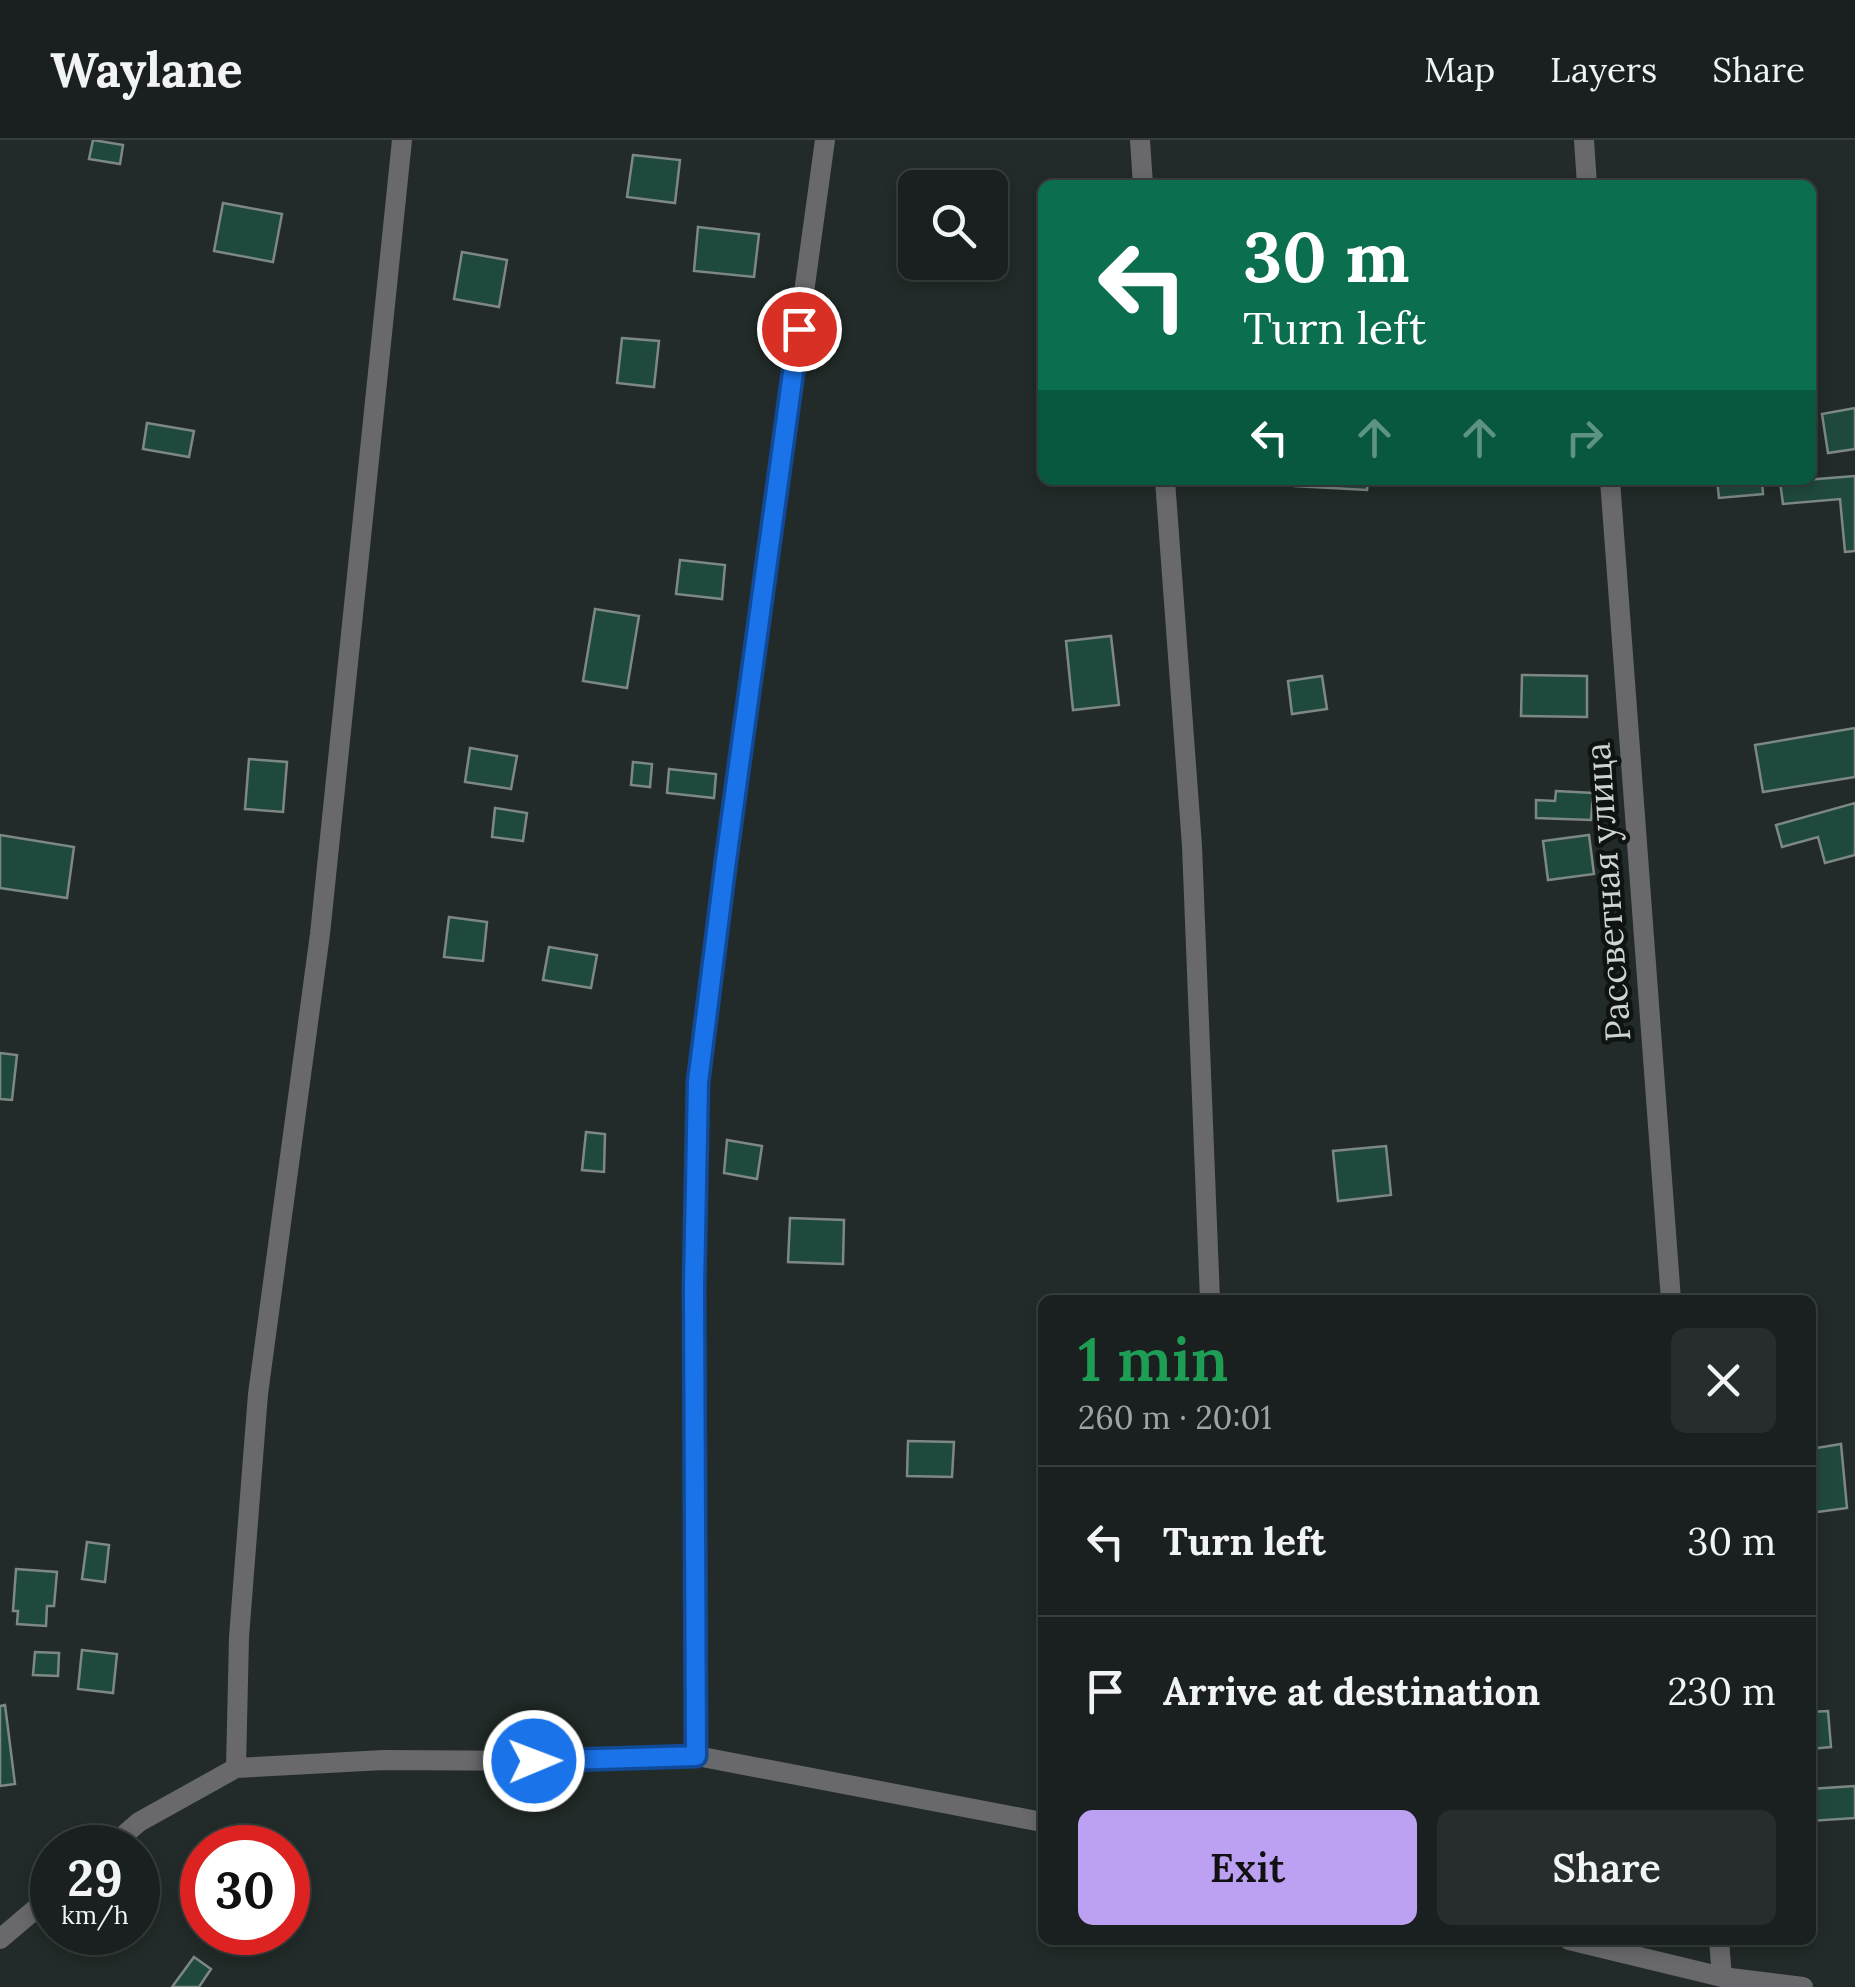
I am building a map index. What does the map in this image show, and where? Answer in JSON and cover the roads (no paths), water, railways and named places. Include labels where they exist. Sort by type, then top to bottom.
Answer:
[{"type":"street","points":[[236,1768],[239,1638],[258,1394],[320,934],[402,140]]},
{"type":"street","points":[[696,1756],[694,1287],[698,1082],[824,140]]},
{"type":"street","points":[[1140,140],[1143,180]]},
{"type":"street","points":[[1584,140],[1587,180]]},
{"type":"street","points":[[1165,485],[1192,846],[1210,1295]]},
{"type":"street","name":"Рассветная улица","points":[[1610,485],[1671,1295]]},
{"type":"street","points":[[136,1825],[236,1768],[384,1760],[572,1761],[696,1756],[1038,1821]]},
{"type":"street","points":[[0,1939],[30,1914]]},
{"type":"street","points":[[1589,1945],[1722,1978],[1803,1987]]},
{"type":"street","points":[[1719,1945],[1722,1978]]}]
